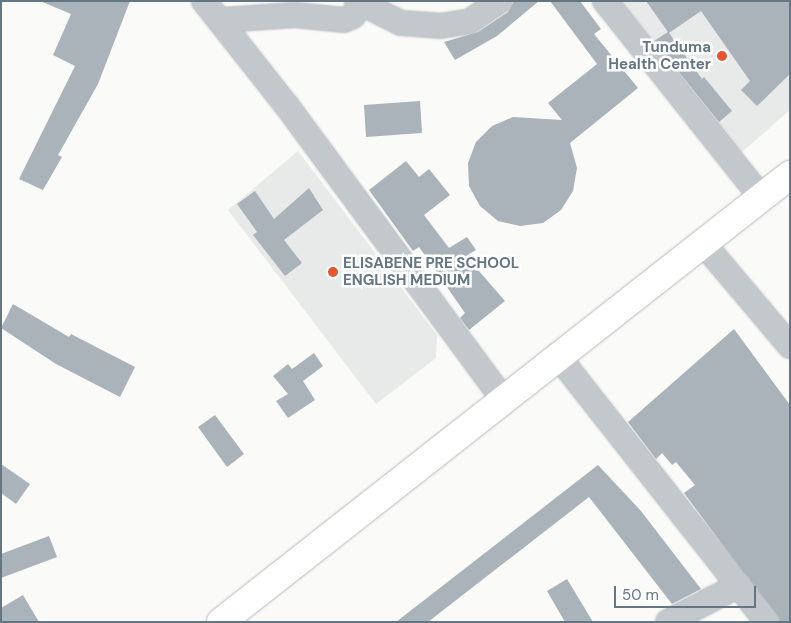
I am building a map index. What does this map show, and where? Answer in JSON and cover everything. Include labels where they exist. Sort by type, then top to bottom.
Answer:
[{"type":"highway","points":[[221,622],[502,398],[790,175]]},
{"type":"street","points":[[204,1],[222,20],[502,398]]},
{"type":"street","points":[[222,20],[295,15],[344,20],[354,16],[363,4],[401,23],[440,26],[470,21],[500,1]]},
{"type":"street","points":[[605,1],[762,197]]},
{"type":"street","points":[[702,242],[790,346]]},
{"type":"street","points":[[557,355],[768,622]]},
{"type":"street","points":[[668,622],[739,585]]},
{"type":"shaded area","name":"Tunduma Health Center","points":[[612,1],[790,1],[790,110],[733,160]]},
{"type":"shaded area","name":"ELISABENE PRE SCHOOL ENGLISH MEDIUM","points":[[298,151],[437,335],[436,358],[376,404],[228,210]]},
{"type":"building","points":[[40,1],[130,1],[98,84],[58,155],[62,157],[43,190],[19,179],[75,66],[53,55],[71,14]]},
{"type":"building","points":[[514,1],[539,1],[497,36],[455,60],[444,42],[478,32],[508,12]]},
{"type":"building","points":[[550,1],[580,1],[601,29],[594,34],[638,88],[570,143],[577,168],[573,191],[561,210],[543,223],[520,226],[498,221],[480,206],[469,186],[468,163],[476,142],[492,126],[513,117],[562,120],[548,103],[597,64]]},
{"type":"building","points":[[646,1],[790,1],[790,74],[757,106],[741,90],[750,81],[701,11],[669,33],[702,79],[704,77],[732,111],[719,122],[654,41],[668,32]]},
{"type":"building","points":[[420,101],[422,133],[366,137],[364,105]]},
{"type":"building","points":[[406,161],[419,177],[429,169],[450,195],[424,215],[449,248],[467,237],[476,250],[466,256],[505,301],[469,330],[460,318],[465,313],[419,247],[413,251],[369,190]]},
{"type":"building","points":[[309,188],[323,210],[284,240],[302,263],[285,276],[253,235],[257,232],[237,204],[255,191],[274,219]]},
{"type":"building","points":[[13,304],[69,337],[71,334],[135,367],[120,397],[56,364],[1,328]]},
{"type":"building","points":[[734,329],[790,405],[790,622],[780,622],[684,493],[695,485],[676,462],[672,465],[662,453],[656,459],[628,422]]},
{"type":"building","points":[[314,353],[323,366],[303,381],[315,400],[288,418],[276,401],[288,394],[273,376],[288,364],[292,369]]},
{"type":"building","points":[[215,415],[244,454],[227,467],[198,427]]},
{"type":"building","points":[[1,464],[30,484],[16,504],[1,493]]},
{"type":"building","points":[[598,465],[641,511],[701,589],[672,604],[589,497],[428,622],[396,622]]},
{"type":"building","points":[[49,536],[57,557],[1,578],[1,554]]},
{"type":"building","points":[[567,579],[593,622],[565,622],[547,591]]},
{"type":"building","points":[[23,595],[39,622],[1,622],[1,608]]},
{"type":"place","name":"Tunduma Health Center","points":[[722,56]]},
{"type":"place","name":"ELISABENE PRE SCHOOL ENGLISH MEDIUM","points":[[333,272]]}]
